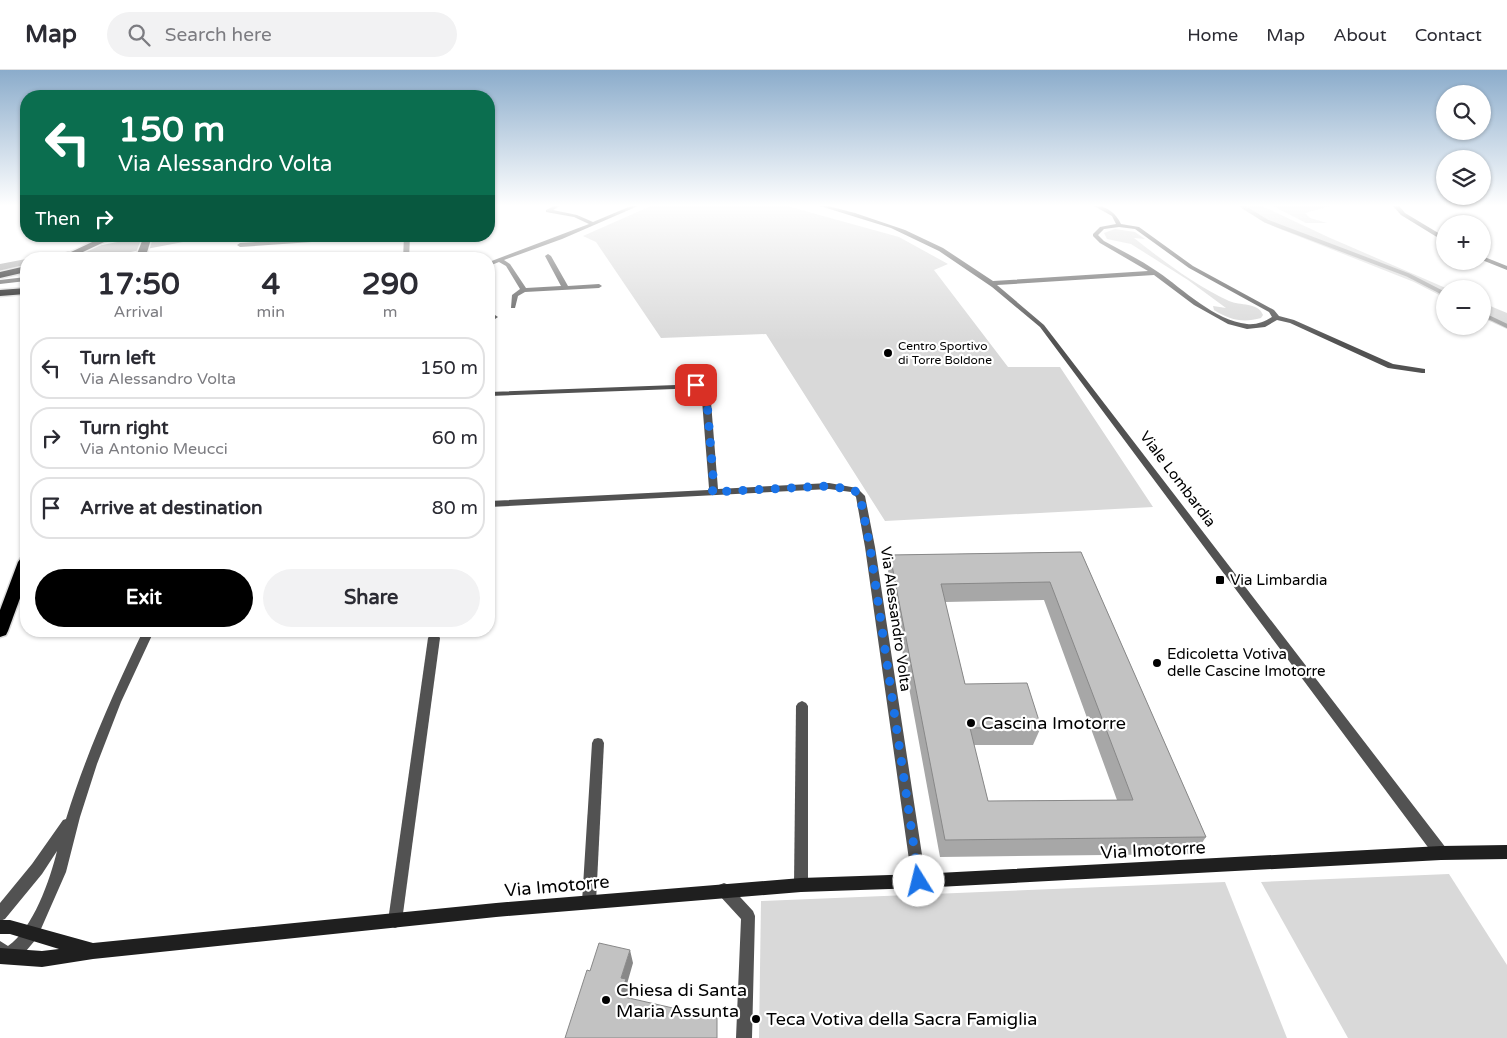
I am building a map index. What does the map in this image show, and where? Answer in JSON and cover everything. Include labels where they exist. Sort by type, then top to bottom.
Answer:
[{"type":"highway","points":[[0,275],[20,270]]},
{"type":"highway","points":[[0,293],[20,292]]},
{"type":"highway","points":[[0,631],[20,578]]},
{"type":"street","points":[[495,262],[522,251]]},
{"type":"street","name":"Viale Lombardia","points":[[942,251],[992,282],[1042,326],[1441,853]]},
{"type":"street","points":[[1117,251],[1154,273],[1219,318],[1238,324],[1260,326],[1268,324],[1276,318],[1292,321],[1391,366],[1422,371]]},
{"type":"street","points":[[1169,251],[1191,267],[1272,311],[1276,318]]},
{"type":"street","points":[[548,256],[565,287]]},
{"type":"street","points":[[499,260],[508,265],[524,290]]},
{"type":"street","points":[[1491,262],[1507,268]]},
{"type":"street","points":[[992,282],[1154,273]]},
{"type":"street","points":[[0,282],[20,279]]},
{"type":"street","points":[[513,307],[515,295],[524,290],[600,286]]},
{"type":"street","points":[[495,394],[703,386],[706,390],[714,488],[712,492]]},
{"type":"street","name":"Via Alessandro Volta","points":[[495,504],[829,486],[854,490],[860,496],[870,547],[919,881]]},
{"type":"street","points":[[2,954],[21,946],[32,933],[59,872],[73,817],[91,764],[115,702],[146,637]]},
{"type":"street","points":[[395,921],[434,638]]},
{"type":"street","points":[[801,885],[802,706]]},
{"type":"street","points":[[589,902],[598,743]]},
{"type":"street","points":[[0,914],[37,869],[73,817]]},
{"type":"street","name":"Via Imotorre","points":[[2,954],[42,959],[93,951],[724,890],[1441,853],[1507,852]]},
{"type":"street","points":[[724,890],[748,916],[744,1038]]},
{"type":"street","points":[[0,927],[10,927],[93,951]]},
{"type":"shaded area","name":"Centro Sportivo di Torre Boldone","points":[[602,251],[925,251],[948,264],[934,270],[1008,367],[1060,367],[1153,507],[885,521],[766,334],[661,338]]},
{"type":"shaded area","points":[[1142,251],[1151,251],[1216,295],[1233,303],[1253,306],[1261,311],[1263,315],[1261,318],[1254,320],[1242,320],[1220,313],[1214,310],[1213,306],[1226,308],[1188,280]]},
{"type":"shaded area","points":[[1336,251],[1361,251],[1436,284],[1436,293],[1414,282]]},
{"type":"shaded area","points":[[1491,306],[1507,313],[1507,329],[1491,322]]},
{"type":"shaded area","points":[[1449,874],[1507,965],[1507,1038],[1348,1038],[1261,882]]},
{"type":"shaded area","points":[[1225,882],[1287,1038],[759,1038],[761,901]]},
{"type":"building","name":"Cascina Imotorre","points":[[1081,552],[1206,837],[945,840],[890,555]],"holes":[[[1050,582],[1133,800],[988,801],[970,728],[1041,727],[1027,683],[965,684],[941,584]]]},
{"type":"building","points":[[599,943],[630,950],[621,978],[626,979],[620,996],[717,1018],[717,1038],[565,1038],[587,970],[590,971]]},
{"type":"waterway","points":[[97,252],[102,251]]},
{"type":"waterway","points":[[1345,251],[1408,275],[1436,289]]},
{"type":"waterway","points":[[0,270],[20,266]]},
{"type":"waterway","points":[[1491,318],[1507,326]]},
{"type":"place","name":"Centro Sportivo di Torre Boldone","points":[[888,353]]},
{"type":"place","name":"Via Limbardia","points":[[1220,580]]},
{"type":"place","name":"Edicoletta Votiva delle Cascine Imotorre","points":[[1157,663]]},
{"type":"place","name":"Cascina Imotorre","points":[[971,723]]},
{"type":"place","name":"Chiesa di Santa Maria Assunta","points":[[606,1000]]},
{"type":"place","name":"Teca Votiva della Sacra Famiglia","points":[[756,1019]]},
{"type":"route","points":[[696,385],[703,386],[706,390],[714,488],[712,492],[829,486],[854,490],[860,496],[870,547],[919,881]]}]
